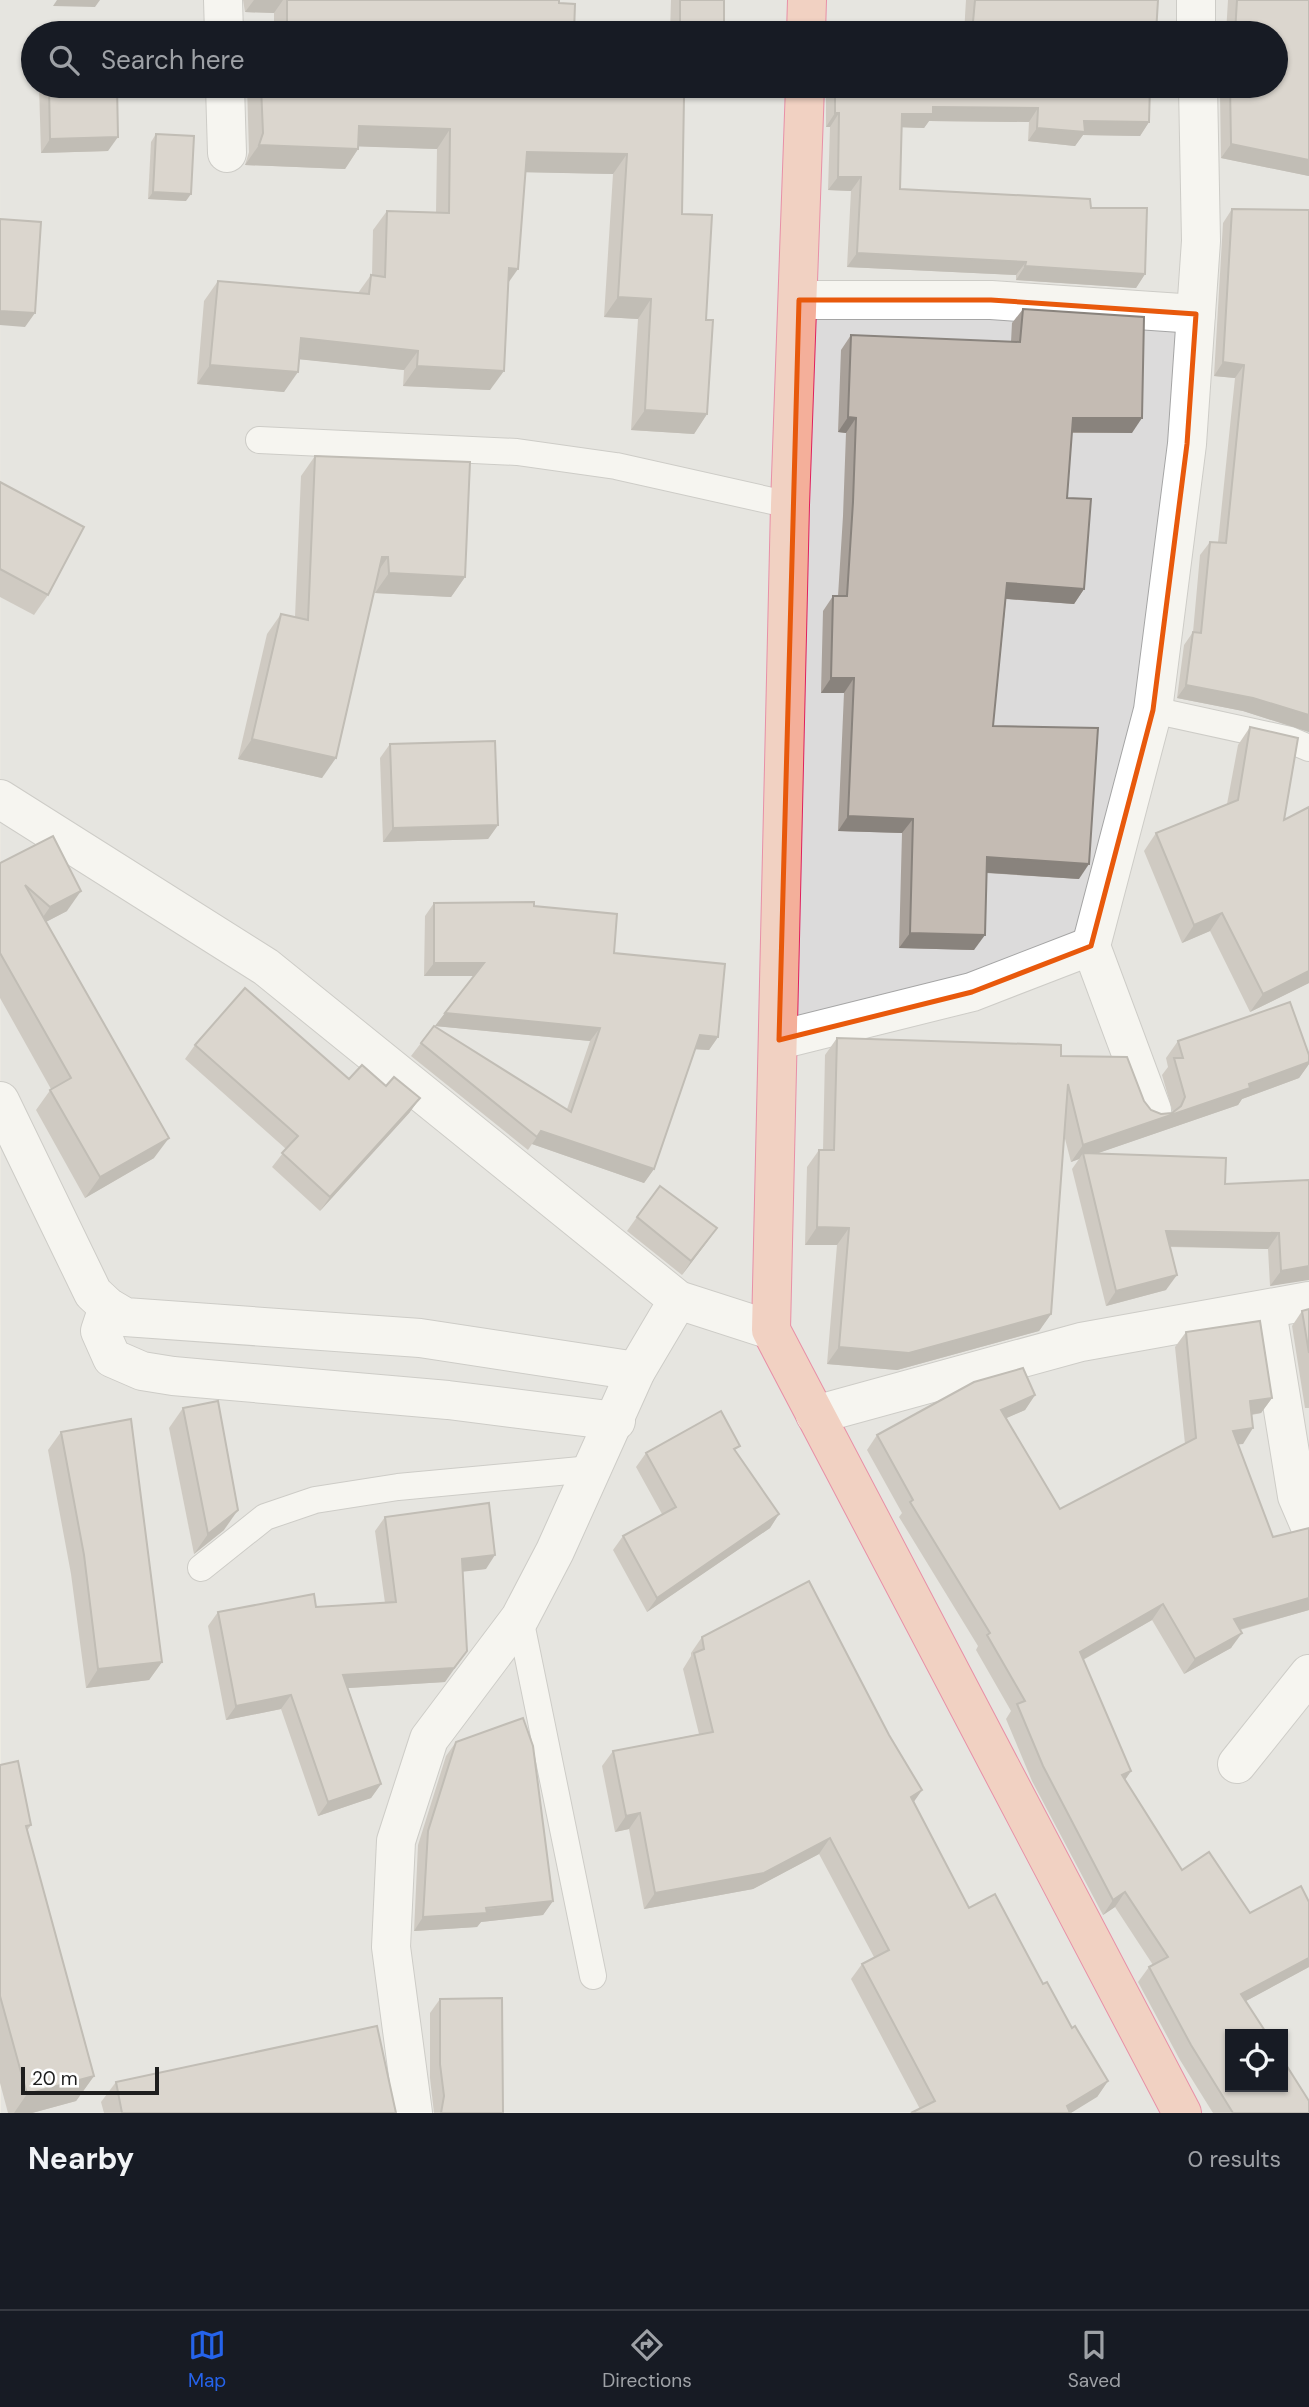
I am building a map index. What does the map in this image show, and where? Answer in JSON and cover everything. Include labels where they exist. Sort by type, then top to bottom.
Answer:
[{"type":"highway","points":[[806,21],[807,0]]},
{"type":"highway","points":[[804,98],[790,505],[771,1331],[1182,2113]]},
{"type":"street","points":[[223,0],[224,21]]},
{"type":"street","points":[[1196,0],[1196,21]]},
{"type":"street","points":[[225,98],[227,153]]},
{"type":"street","points":[[1152,1110],[1091,946],[1153,710],[1187,444],[1201,241],[1198,98]]},
{"type":"street","points":[[799,300],[991,300],[1196,314]]},
{"type":"street","points":[[0,799],[266,967],[678,1300],[771,1331]]},
{"type":"street","points":[[779,1040],[972,992],[1091,946]]},
{"type":"street","points":[[0,1101],[93,1293],[108,1307],[125,1317],[420,1338],[636,1371]]},
{"type":"street","points":[[413,2113],[391,1947],[396,1841],[429,1739],[520,1618],[555,1552],[591,1469],[616,1421],[636,1371],[678,1300]]},
{"type":"street","points":[[815,1415],[1081,1342],[1267,1311],[1309,1301]]},
{"type":"street","points":[[108,1307],[100,1331],[112,1358],[142,1371],[448,1400],[616,1421]]},
{"type":"street","points":[[1267,1311],[1297,1496],[1309,1524]]},
{"type":"street","points":[[1237,1764],[1309,1674]]},
{"type":"lane","points":[[259,440],[517,452],[616,466],[790,505]]},
{"type":"lane","points":[[1153,710],[1290,740],[1309,748]]},
{"type":"lane","points":[[201,1567],[265,1517],[315,1500],[398,1487],[591,1469]]},
{"type":"lane","points":[[520,1618],[593,1976]]},
{"type":"highlighted area","points":[[799,300],[991,300],[1196,314],[1187,444],[1153,710],[1091,946],[972,992],[779,1040]]},
{"type":"shaded area","points":[[0,0],[1309,0],[1309,2113],[1,2113]]},
{"type":"building","points":[[287,0],[559,0],[559,3],[575,4],[574,21],[287,21]]},
{"type":"building","points":[[680,0],[724,0],[724,21],[680,21]]},
{"type":"building","points":[[975,0],[1158,0],[1157,21],[973,21]]},
{"type":"building","points":[[1237,0],[1309,0],[1309,160],[1231,144],[1230,98],[1288,98],[1288,21],[1236,21]]},
{"type":"building","points":[[49,98],[117,98],[118,137],[50,139]]},
{"type":"building","points":[[262,98],[684,98],[682,214],[712,215],[706,320],[713,320],[707,414],[645,410],[651,299],[618,297],[627,154],[527,152],[518,269],[509,268],[504,371],[417,366],[418,351],[301,338],[298,372],[210,365],[218,281],[369,294],[371,275],[385,277],[387,211],[449,213],[450,129],[359,126],[358,149],[259,145],[263,133]]},
{"type":"building","points":[[835,98],[1150,98],[1149,122],[1084,121],[1085,132],[1037,128],[1038,108],[933,107],[933,114],[902,114],[900,189],[1090,199],[1091,208],[1147,208],[1145,274],[1025,266],[1026,262],[857,253],[861,177],[838,177],[839,113],[835,113]]},
{"type":"building","points":[[156,134],[194,136],[191,194],[153,192]]},
{"type":"building","points":[[1232,209],[1309,210],[1309,715],[1253,698],[1186,685],[1193,632],[1201,633],[1210,542],[1226,543],[1244,365],[1223,362]]},
{"type":"building","points":[[0,219],[41,222],[35,313],[0,311]]},
{"type":"building","points":[[1023,309],[1144,317],[1142,418],[1073,418],[1067,498],[1091,499],[1084,589],[1007,583],[993,726],[1098,728],[1089,864],[987,857],[985,935],[910,933],[913,819],[848,816],[854,678],[831,678],[833,596],[847,596],[853,502],[856,418],[848,417],[851,335],[1020,342]]},
{"type":"building","points":[[315,456],[470,462],[465,577],[389,573],[388,557],[382,557],[336,758],[252,739],[281,614],[308,620]]},
{"type":"building","points":[[0,482],[84,527],[48,595],[0,569]]},
{"type":"building","points":[[1250,727],[1298,738],[1284,820],[1309,807],[1309,971],[1263,994],[1222,913],[1194,925],[1156,833],[1238,800]]},
{"type":"building","points":[[495,741],[498,825],[393,828],[390,744]]},
{"type":"building","points":[[53,836],[81,891],[50,907],[25,885],[169,1138],[100,1177],[50,1090],[71,1078],[0,953],[0,863]]},
{"type":"building","points":[[534,902],[534,906],[617,914],[614,953],[725,964],[718,1037],[700,1035],[654,1169],[541,1131],[537,1137],[421,1043],[434,1026],[571,1112],[600,1028],[445,1013],[484,963],[434,963],[434,903]]},
{"type":"building","points":[[245,988],[349,1079],[362,1065],[386,1086],[394,1077],[420,1098],[330,1197],[282,1153],[298,1136],[195,1045]]},
{"type":"building","points":[[1290,1002],[1309,1055],[1309,1062],[1249,1084],[1250,1088],[1083,1145],[1068,1084],[1051,1314],[909,1353],[839,1347],[849,1228],[817,1227],[819,1150],[834,1150],[837,1038],[1061,1045],[1061,1056],[1127,1057],[1144,1101],[1151,1110],[1161,1114],[1172,1113],[1181,1106],[1185,1097],[1174,1058],[1183,1058],[1178,1041]]},
{"type":"building","points":[[1083,1153],[1226,1158],[1225,1184],[1309,1180],[1309,1266],[1281,1271],[1279,1233],[1166,1231],[1177,1275],[1116,1291]]},
{"type":"building","points":[[660,1186],[717,1228],[691,1261],[637,1217]]},
{"type":"building","points":[[1309,1309],[1309,1353],[1302,1311]]},
{"type":"building","points":[[1260,1321],[1272,1398],[1250,1401],[1253,1428],[1233,1431],[1273,1537],[1309,1528],[1309,1598],[1234,1619],[1242,1633],[1195,1659],[1163,1604],[1080,1652],[1131,1771],[1122,1775],[1182,1870],[1209,1852],[1250,1913],[1301,1886],[1309,1902],[1309,1958],[1241,1994],[1264,2029],[1225,2029],[1225,2092],[1288,2092],[1288,2068],[1309,2101],[1309,2113],[1233,2113],[1191,2045],[1149,1967],[1168,1957],[1125,1892],[1113,1900],[1043,1766],[1017,1704],[1025,1701],[987,1635],[990,1633],[910,1502],[913,1500],[877,1435],[974,1382],[1023,1368],[1035,1395],[1001,1410],[1060,1509],[1196,1438],[1186,1332]]},
{"type":"building","points":[[218,1401],[238,1510],[208,1534],[183,1408]]},
{"type":"building","points":[[721,1411],[740,1446],[734,1449],[779,1514],[657,1598],[623,1536],[676,1507],[646,1453]]},
{"type":"building","points":[[131,1419],[162,1662],[98,1669],[84,1555],[61,1432]]},
{"type":"building","points":[[489,1503],[495,1555],[462,1559],[467,1651],[454,1668],[343,1675],[381,1784],[328,1802],[291,1695],[236,1706],[218,1612],[314,1594],[316,1607],[396,1602],[385,1517]]},
{"type":"building","points":[[809,1581],[889,1735],[922,1790],[911,1797],[969,1908],[995,1894],[1043,1984],[1047,1982],[1072,2028],[1075,2026],[1108,2081],[1067,2106],[1070,2113],[911,2113],[935,2101],[862,1964],[889,1950],[830,1838],[764,1873],[655,1893],[640,1813],[626,1816],[613,1751],[713,1732],[694,1653],[704,1649],[702,1637]]},
{"type":"building","points":[[523,1718],[533,1746],[553,1901],[486,1908],[487,1913],[423,1917],[428,1831],[456,1742]]},
{"type":"building","points":[[18,1761],[31,1825],[26,1826],[94,2076],[27,2094],[0,1996],[0,1765]]},
{"type":"building","points":[[502,1998],[503,2113],[441,2113],[444,2096],[440,2064],[440,1999]]},
{"type":"building","points":[[377,2026],[396,2113],[122,2113],[116,2082]]}]
